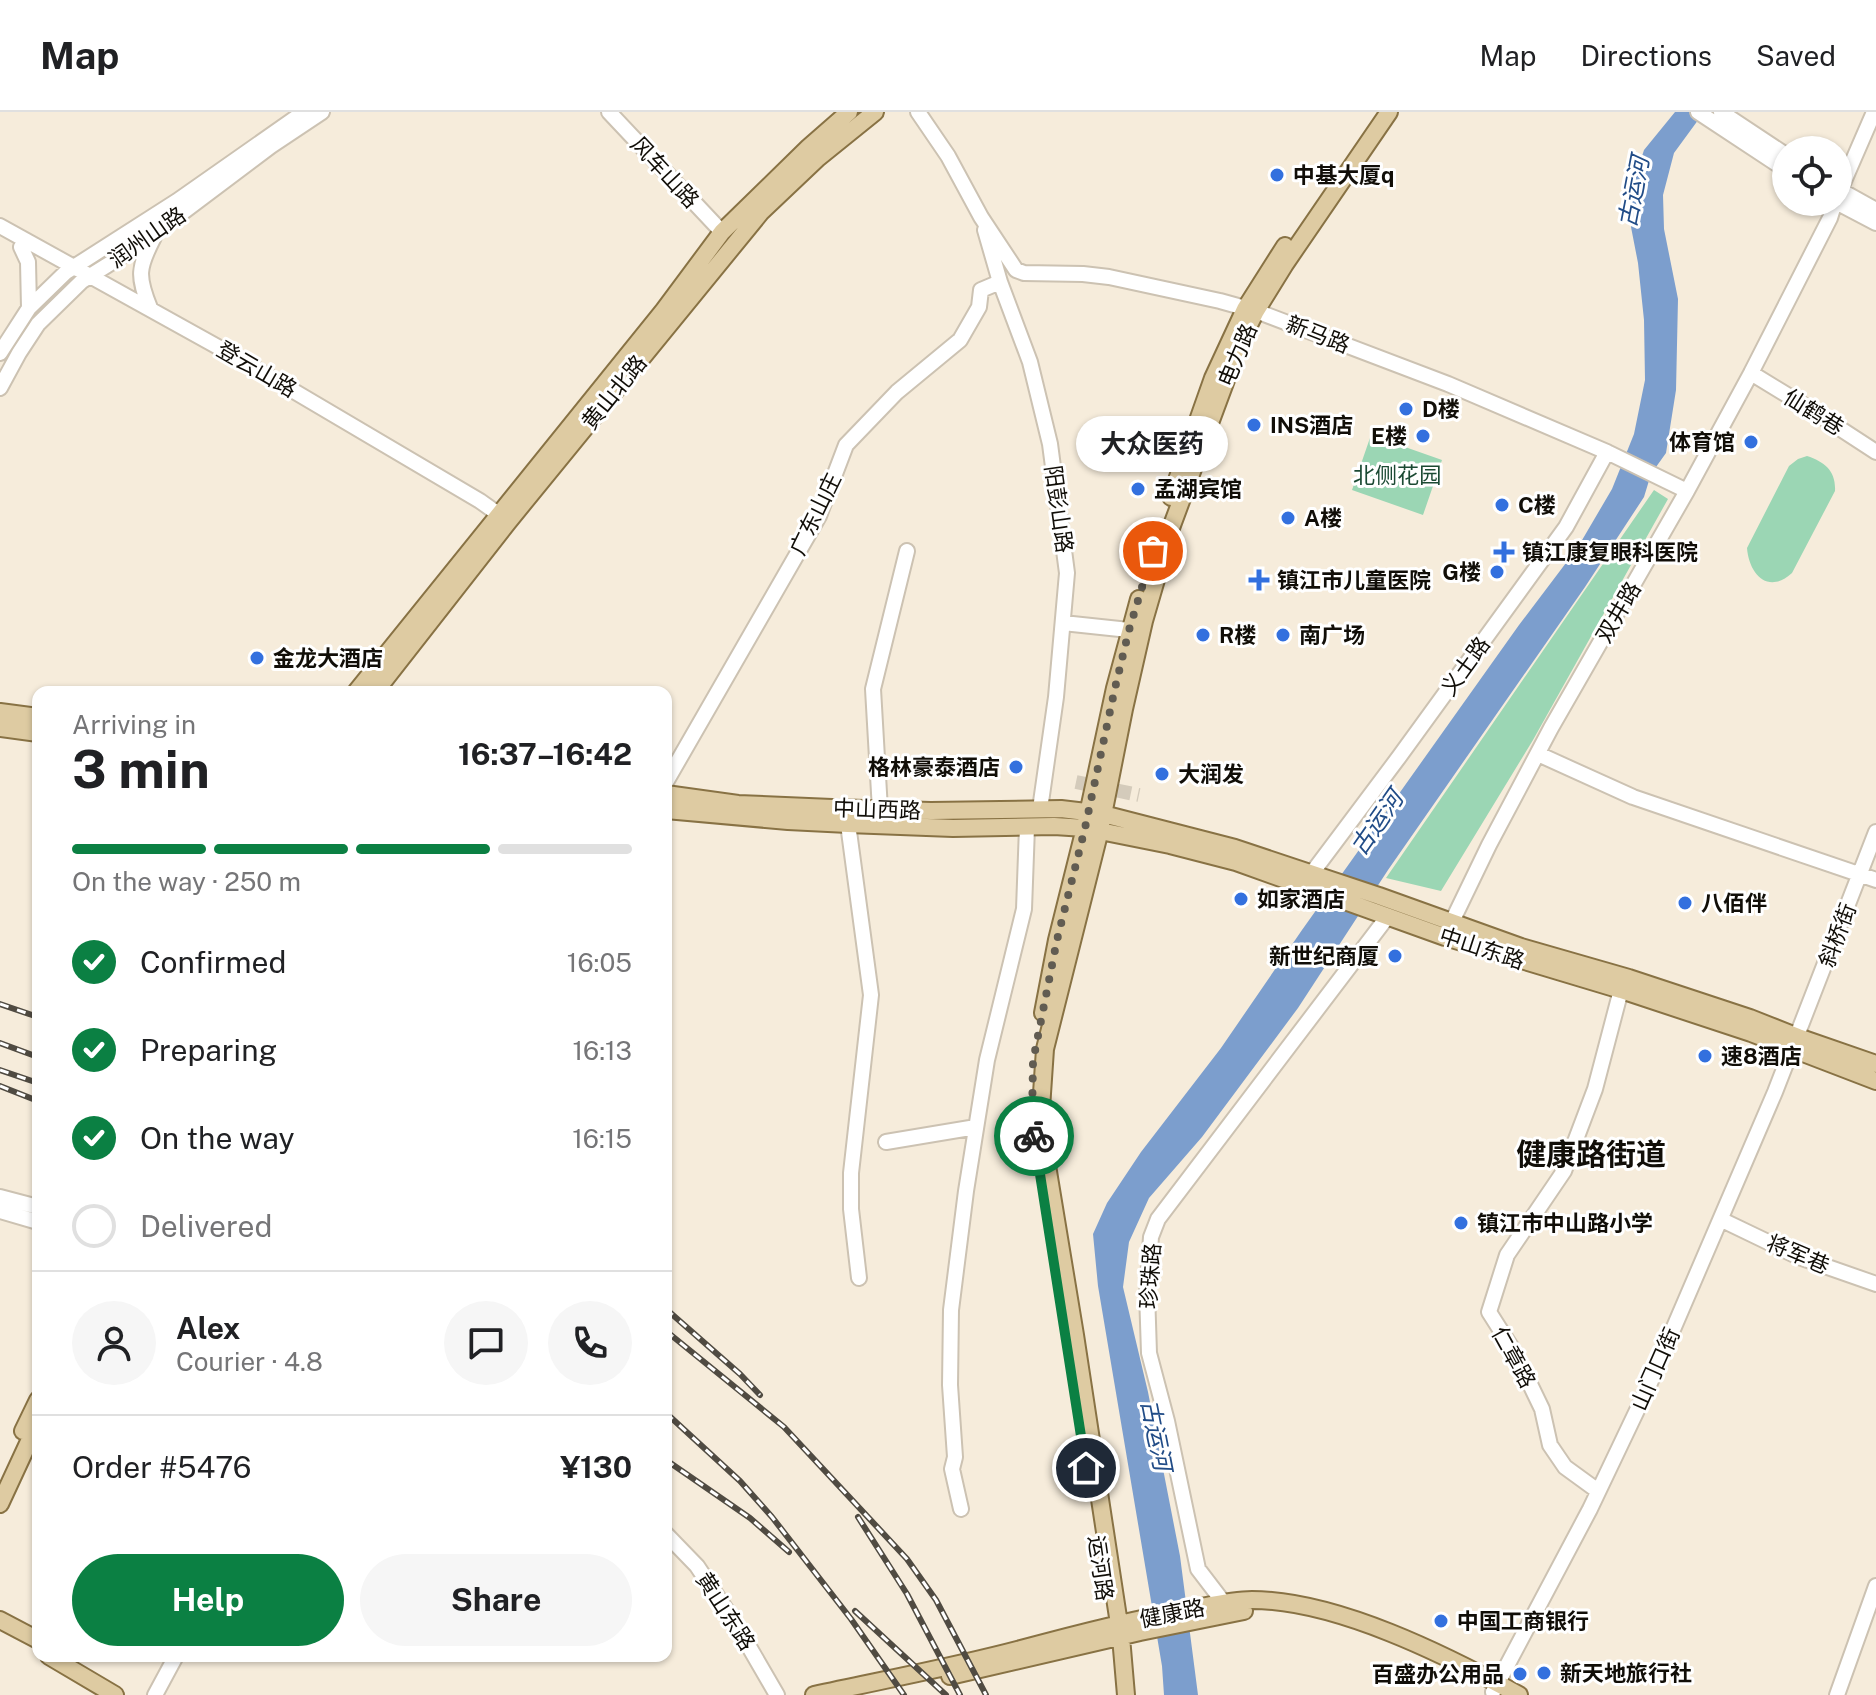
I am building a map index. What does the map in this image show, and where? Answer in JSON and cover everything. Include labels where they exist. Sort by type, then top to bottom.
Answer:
[{"type":"main road","name":"黄山北路","points":[[379,686],[722,232],[849,112]]},
{"type":"main road","name":"黄山北路","points":[[361,686],[761,212],[818,158],[875,112]]},
{"type":"main road","name":"电力路","points":[[1094,821],[1115,688],[1129,630],[1161,525],[1213,378],[1270,267],[1376,112]]},
{"type":"main road","name":"电力路","points":[[1094,821],[1171,528],[1250,310],[1389,112]]},
{"type":"main road","points":[[0,712],[32,716]]},
{"type":"main road","points":[[0,728],[32,732]]},
{"type":"main road","name":"中山西路","points":[[672,795],[738,804],[880,810],[1040,809],[1094,821]]},
{"type":"main road","name":"中山西路","points":[[672,811],[788,821],[953,828],[1027,827],[1094,821]]},
{"type":"main road","name":"中山东路","points":[[1094,821],[1170,845],[1318,880],[1448,930],[1751,1033],[1876,1064]]},
{"type":"main road","name":"运河路","points":[[1094,821],[1057,940],[1033,1061],[1032,1120],[1126,1695]]},
{"type":"main road","name":"中山东路","points":[[1375,902],[1388,916],[1521,947],[1750,1018],[1795,1044],[1876,1081]]},
{"type":"main road","points":[[0,1479],[32,1412]]},
{"type":"main road","points":[[0,1504],[32,1435]]},
{"type":"main road","name":"健康路","points":[[863,1695],[1215,1609],[1278,1611],[1342,1625],[1496,1690],[1519,1695]]},
{"type":"main road","points":[[0,1620],[32,1637]]},
{"type":"main road","points":[[0,1630],[32,1647]]},
{"type":"main road","name":"运河路","points":[[1115,1631],[1116,1695]]},
{"type":"main road","name":"健康路","points":[[814,1695],[1115,1631]]},
{"type":"main road","points":[[59,1662],[115,1695]]},
{"type":"main road","points":[[74,1662],[129,1695]]},
{"type":"street","name":"润州山路","points":[[0,353],[29,308],[70,270],[177,201],[304,112]]},
{"type":"street","name":"润州山路","points":[[0,388],[38,324],[86,278],[138,246],[271,146],[322,112]]},
{"type":"street","name":"风车山路","points":[[609,112],[722,232]]},
{"type":"street","name":"新马路","points":[[918,112],[1016,270],[1109,277],[1250,310],[1448,384],[1607,452],[1687,491]]},
{"type":"street","points":[[1698,112],[1717,117],[1772,147]]},
{"type":"street","name":"双井路","points":[[1852,162],[1874,112]]},
{"type":"street","points":[[1717,117],[1772,159]]},
{"type":"street","points":[[1852,200],[1874,205]]},
{"type":"street","points":[[1852,206],[1876,223]]},
{"type":"street","name":"双井路","points":[[1448,930],[1538,754],[1751,373],[1831,216]]},
{"type":"street","name":"阳彭山路","points":[[981,217],[1000,282],[1030,362],[1050,444],[1067,573],[1056,697],[1040,809]]},
{"type":"street","name":"登云山路","points":[[0,226],[70,270]]},
{"type":"street","points":[[151,308],[140,278],[145,254],[158,230]]},
{"type":"street","name":"登云山路","points":[[0,234],[21,247],[151,308],[467,493],[501,522]]},
{"type":"street","points":[[21,247],[28,262],[29,308]]},
{"type":"street","name":"登云山路","points":[[86,278],[501,522]]},
{"type":"street","name":"广东山庄","points":[[672,772],[819,516],[846,445],[897,392],[960,340],[979,307],[981,290],[1000,282]]},
{"type":"street","name":"仙鹤巷","points":[[1751,373],[1876,452]]},
{"type":"street","name":"义土路","points":[[1318,880],[1399,757],[1566,527],[1607,452]]},
{"type":"street","points":[[880,810],[873,689],[907,551]]},
{"type":"street","points":[[1063,623],[1129,630]]},
{"type":"street","points":[[1538,754],[1633,797],[1876,880]]},
{"type":"street","points":[[848,824],[871,995],[851,1173],[851,1209],[859,1278]]},
{"type":"street","points":[[961,1509],[952,1469],[955,1457],[950,1385],[951,1310],[987,1060],[1024,909],[1027,827]]},
{"type":"street","name":"斜桥街","points":[[1795,1044],[1876,832]]},
{"type":"street","name":"珍珠路","points":[[1215,1609],[1198,1569],[1167,1421],[1149,1353],[1147,1292],[1151,1237],[1158,1219],[1388,916]]},
{"type":"street","name":"仁章路","points":[[1598,1491],[1565,1467],[1550,1445],[1542,1409],[1515,1353],[1489,1312],[1507,1255],[1564,1171],[1595,1089],[1621,990]]},
{"type":"street","name":"山门口街","points":[[1496,1690],[1590,1509],[1650,1383],[1795,1044]]},
{"type":"street","points":[[886,1142],[976,1127]]},
{"type":"street","points":[[0,1197],[32,1205]]},
{"type":"street","points":[[0,1211],[32,1220]]},
{"type":"street","name":"将军巷","points":[[1722,1220],[1799,1257],[1876,1284]]},
{"type":"street","name":"黄山东路","points":[[672,1540],[697,1566],[777,1695]]},
{"type":"street","name":"黄山东路","points":[[672,1550],[692,1572],[770,1695]]},
{"type":"street","points":[[1837,1695],[1876,1587]]},
{"type":"street","points":[[155,1695],[173,1662]]},
{"type":"green space","name":"北侧花园","points":[[1371,435],[1442,460],[1423,515],[1352,490]]},
{"type":"green space","points":[[1807,456],[1828,468],[1834,478],[1835,491],[1792,573],[1775,582],[1768,582],[1756,573],[1747,548],[1789,466]]},
{"type":"green space","points":[[1654,490],[1668,499],[1533,740],[1441,891],[1386,878]]},
{"type":"water","name":"古运河","points":[[1675,112],[1704,112],[1674,153],[1663,195],[1664,229],[1678,299],[1676,390],[1666,453],[1651,474],[1644,497],[1585,587],[1388,870],[1298,1008],[1202,1137],[1149,1198],[1129,1242],[1123,1287],[1148,1392],[1180,1556],[1198,1695],[1164,1695],[1162,1666],[1098,1286],[1093,1234],[1107,1203],[1141,1152],[1221,1048],[1519,625],[1578,547],[1612,489],[1634,434],[1645,380],[1644,320],[1631,227],[1631,190],[1644,150]]},
{"type":"tunnel","points":[[1076,782],[1139,795]]},
{"type":"railway","points":[[0,1004],[32,1015]]},
{"type":"railway","points":[[0,1043],[32,1055]]},
{"type":"railway","points":[[0,1070],[32,1081]]},
{"type":"railway","points":[[0,1086],[32,1099]]},
{"type":"railway","points":[[672,1314],[760,1395]]},
{"type":"railway","points":[[672,1336],[784,1427],[907,1559],[936,1600],[986,1695]]},
{"type":"railway","points":[[672,1419],[740,1481],[772,1517],[851,1619],[904,1695]]},
{"type":"railway","points":[[672,1464],[750,1518],[789,1552]]},
{"type":"railway","points":[[858,1517],[907,1594],[960,1695]]},
{"type":"railway","points":[[855,1611],[946,1695]]},
{"type":"way so far","points":[[1034,1136],[1033,1061],[1057,940],[1129,630],[1153,551]]},
{"type":"place","name":"中基大厦q","points":[[1277,175]]},
{"type":"place","name":"D楼","points":[[1406,409]]},
{"type":"place","name":"INS酒店","points":[[1254,425]]},
{"type":"place","name":"E楼","points":[[1423,436]]},
{"type":"place","name":"体育馆","points":[[1751,442]]},
{"type":"place","name":"孟湖宾馆","points":[[1138,489]]},
{"type":"place","name":"C楼","points":[[1502,505]]},
{"type":"place","name":"A楼","points":[[1288,518]]},
{"type":"place","name":"大众医药","points":[[1153,551]]},
{"type":"place","name":"镇江康复眼科医院","points":[[1504,552]]},
{"type":"place","name":"G楼","points":[[1497,572]]},
{"type":"place","name":"镇江市儿童医院","points":[[1259,580]]},
{"type":"place","name":"R楼","points":[[1203,635]]},
{"type":"place","name":"南广场","points":[[1283,635]]},
{"type":"place","name":"金龙大酒店","points":[[257,658]]},
{"type":"place","name":"格林豪泰酒店","points":[[1016,767]]},
{"type":"place","name":"大润发","points":[[1162,774]]},
{"type":"place","name":"如家酒店","points":[[1241,899]]},
{"type":"place","name":"八佰伴","points":[[1685,903]]},
{"type":"place","name":"新世纪商厦","points":[[1395,956]]},
{"type":"place","name":"速8酒店","points":[[1705,1056]]},
{"type":"place","name":"镇江市中山路小学","points":[[1461,1223]]},
{"type":"place","name":"中国工商银行","points":[[1441,1621]]},
{"type":"place","name":"新天地旅行社","points":[[1544,1673]]},
{"type":"place","name":"百盛办公用品","points":[[1520,1674]]},
{"type":"district","name":"健康路街道","points":[[1591,1155]]},
{"type":"route","points":[[1034,1136],[1086,1468]]}]
